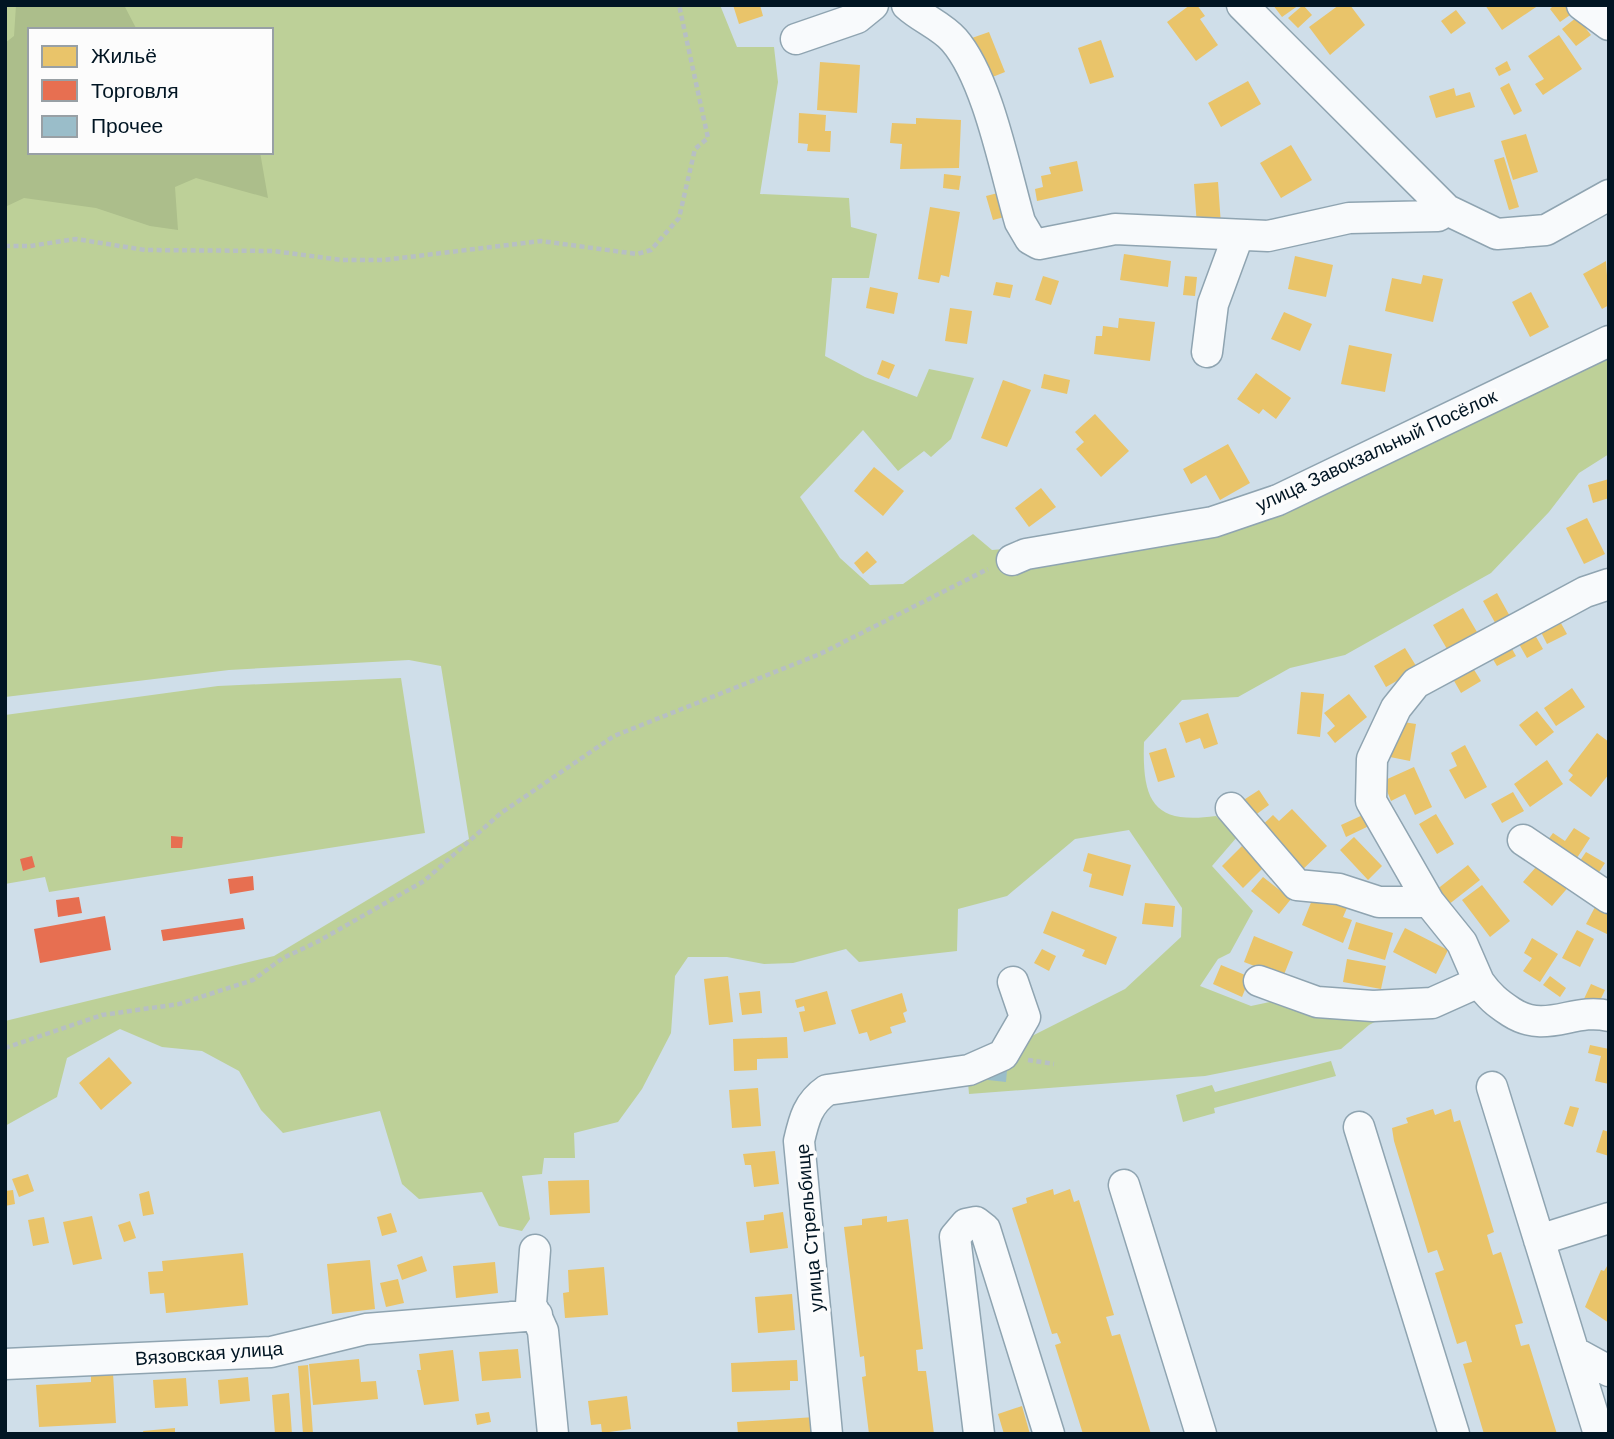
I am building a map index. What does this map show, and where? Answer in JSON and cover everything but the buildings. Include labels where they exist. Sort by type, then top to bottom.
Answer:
[{"type":"street","points":[[796,39],[857,18],[873,5]]},
{"type":"street","points":[[907,5],[952,37],[966,55],[979,84],[1020,222],[1030,239],[1039,244],[1115,229],[1268,236],[1349,218],[1438,216],[1447,211]]},
{"type":"street","points":[[1242,5],[1447,211],[1497,234],[1546,230],[1609,195]]},
{"type":"street","points":[[1582,5],[1609,25]]},
{"type":"street","points":[[1207,352],[1213,304],[1238,236]]},
{"type":"street","name":"улица Завокзальный Посёлок","points":[[1012,560],[1026,554],[1213,522],[1278,500],[1609,341]]},
{"type":"street","points":[[1609,584],[1585,592],[1416,683],[1395,709],[1372,759],[1371,801],[1429,902],[1462,943],[1479,982],[1490,999],[1525,1021],[1543,1023],[1596,1013],[1609,1016]]},
{"type":"street","points":[[1231,808],[1297,885],[1339,889],[1379,902],[1429,902]]},
{"type":"street","points":[[1523,840],[1609,898]]},
{"type":"street","points":[[1259,981],[1317,1002],[1373,1006],[1432,1003],[1479,982]]},
{"type":"street","name":"улица Стрельбище","points":[[828,1434],[799,1147],[806,1113],[815,1098],[827,1090],[968,1070],[1003,1055],[1025,1017],[1013,982]]},
{"type":"street","points":[[1492,1087],[1599,1434]]},
{"type":"street","points":[[1359,1127],[1453,1433]]},
{"type":"street","points":[[1124,1185],[1201,1434]]},
{"type":"street","points":[[1539,1240],[1609,1219]]},
{"type":"street","points":[[979,1434],[955,1237],[966,1224],[976,1222],[985,1229],[1049,1434]]},
{"type":"street","points":[[535,1250],[531,1304],[543,1331],[553,1434]]},
{"type":"street","name":"Вязовская улица","points":[[5,1364],[271,1352],[366,1329],[537,1315]]},
{"type":"street","points":[[1574,1352],[1609,1370]]},
{"type":"path","points":[[5,246],[30,246],[76,239],[145,250],[273,251],[342,260],[384,260],[541,241],[637,254],[651,250],[679,218],[695,149],[708,138],[680,5]]},
{"type":"path","points":[[5,1048],[102,1015],[178,1004],[253,980],[283,958],[317,942],[424,881],[501,813],[614,736],[820,654],[1012,560]]},
{"type":"green space","points":[[5,5],[720,5],[737,47],[774,47],[778,82],[760,194],[849,198],[851,227],[877,234],[869,278],[832,278],[825,356],[865,377],[917,397],[929,369],[974,378],[951,439],[931,457],[924,451],[898,471],[863,430],[800,497],[840,558],[870,585],[903,584],[973,534],[992,550],[1212,530],[1609,352],[1609,454],[1579,473],[1549,512],[1491,573],[1345,655],[1290,668],[1238,697],[1182,700],[1144,742],[1146,780],[1149,794],[1156,804],[1165,812],[1178,817],[1216,816],[1237,837],[1212,866],[1253,911],[1230,953],[1218,959],[1200,986],[1251,1006],[1321,991],[1388,1015],[1369,1025],[1341,1049],[1205,1076],[969,1094],[966,1059],[1028,1038],[1125,989],[1181,937],[1182,908],[1129,830],[1075,839],[1007,896],[958,909],[957,951],[859,962],[846,949],[793,963],[764,964],[727,957],[688,957],[675,976],[671,1033],[642,1089],[618,1122],[574,1133],[575,1158],[544,1158],[542,1174],[522,1176],[530,1219],[522,1231],[499,1226],[482,1192],[419,1199],[402,1184],[380,1111],[283,1133],[261,1110],[239,1071],[202,1051],[162,1047],[120,1029],[67,1058],[57,1097],[5,1126],[5,1021],[274,956],[469,839],[441,666],[409,660],[229,670],[5,697]]},
{"type":"green space","points":[[16,5],[124,5],[136,28],[28,28],[28,154],[260,154],[268,198],[196,178],[175,187],[178,230],[150,226],[96,208],[24,198],[5,207],[5,43],[14,36]]},
{"type":"green space","points":[[401,678],[425,833],[49,892],[45,877],[5,884],[5,715],[218,686]]},
{"type":"green space","points":[[1331,1061],[1336,1076],[1214,1108],[1215,1113],[1183,1122],[1176,1095],[1212,1085],[1215,1092]]}]
